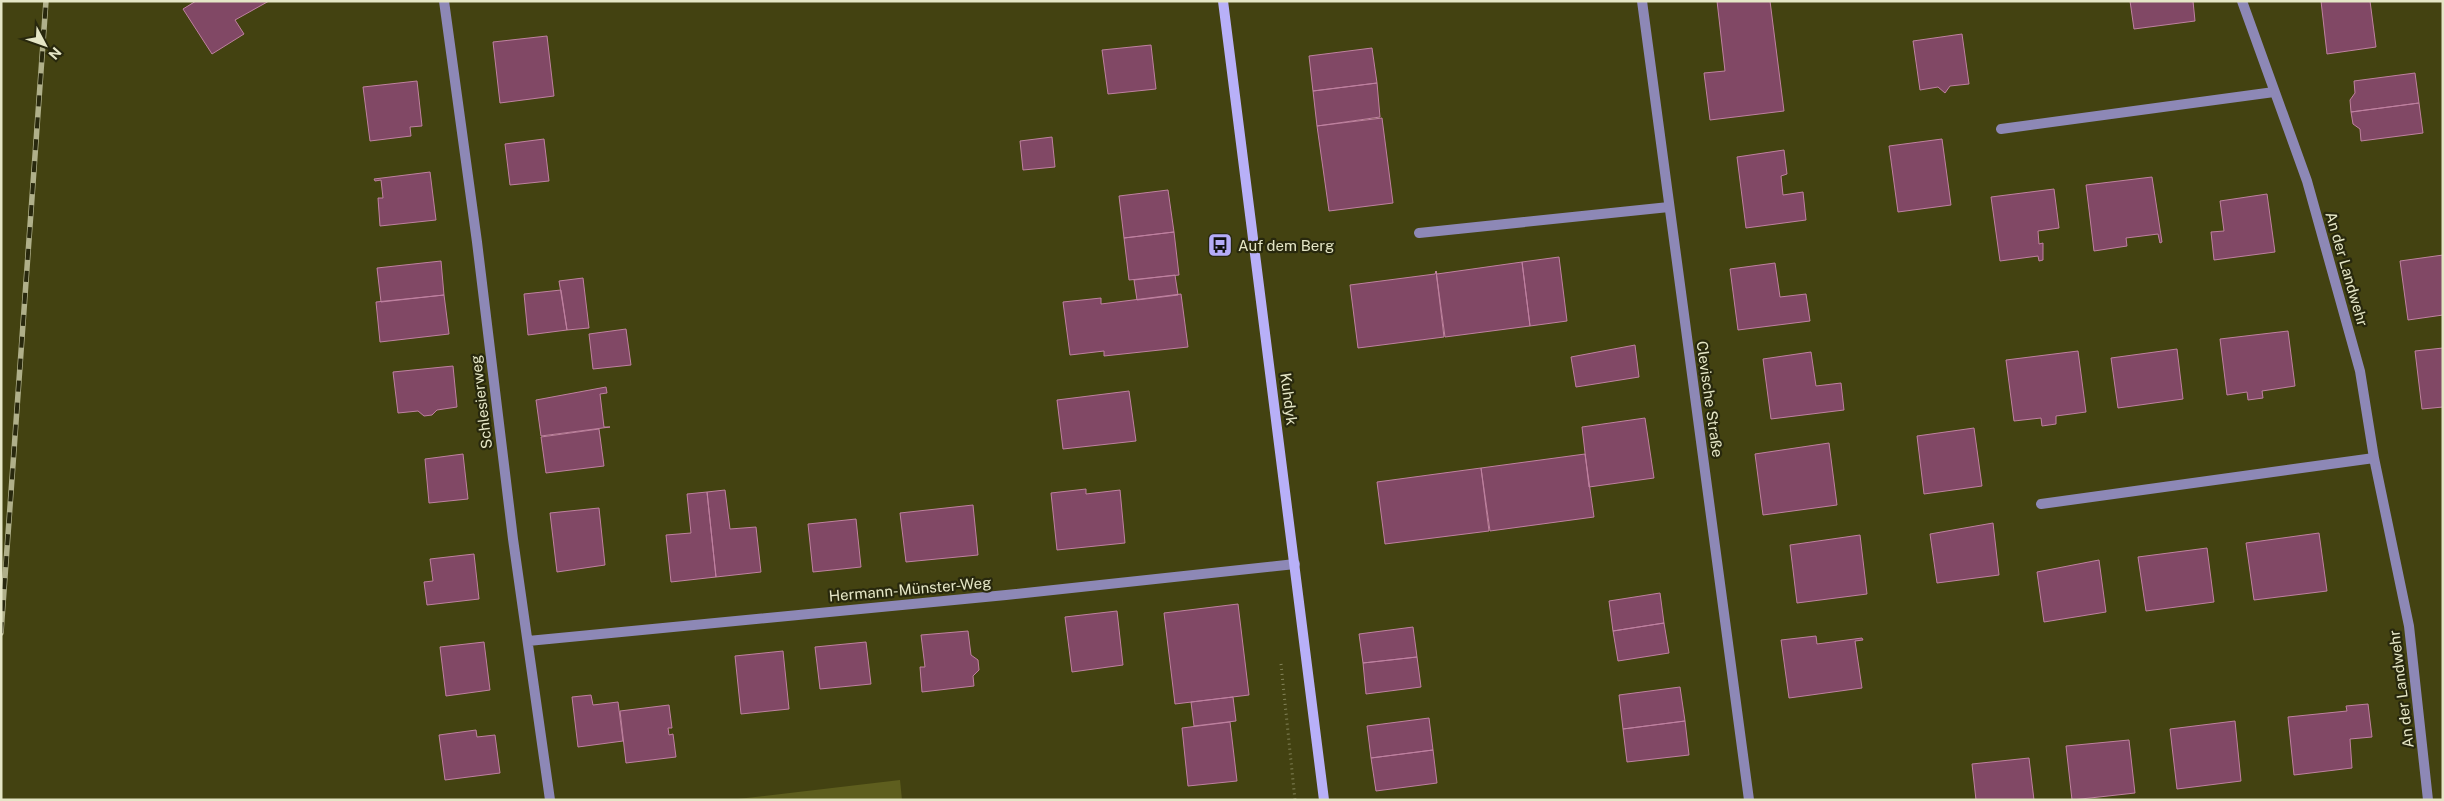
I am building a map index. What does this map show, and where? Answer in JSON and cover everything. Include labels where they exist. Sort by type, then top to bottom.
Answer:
[{"type":"main road","name":"Kuhdyk","points":[[1224,1],[1324,800]]},
{"type":"street","name":"Schlesierweg","points":[[444,1],[550,800]]},
{"type":"street","name":"Clevische Straße","points":[[1642,1],[1748,800]]},
{"type":"street","name":"An der Landwehr","points":[[2242,1],[2307,181],[2360,371],[2374,458],[2409,626],[2428,800]]},
{"type":"street","points":[[2001,129],[2274,92]]},
{"type":"street","points":[[1419,233],[1669,207]]},
{"type":"street","points":[[2041,504],[2374,458]]},
{"type":"street","name":"Hermann-Münster-Weg","points":[[528,640],[996,596],[1295,564]]},
{"type":"shaded area","points":[[900,780],[902,800],[729,800]]},
{"type":"building","points":[[196,1],[269,1],[235,20],[244,34],[212,54],[183,9]]},
{"type":"building","points":[[1717,1],[1770,1],[1784,111],[1710,120],[1704,73],[1725,71]]},
{"type":"building","points":[[2130,1],[2193,1],[2195,21],[2134,29]]},
{"type":"building","points":[[2321,1],[2370,1],[2376,47],[2327,54]]},
{"type":"building","points":[[1962,34],[1969,84],[1950,86],[1945,93],[1938,87],[1920,90],[1913,41]]},
{"type":"building","points":[[547,36],[554,96],[500,103],[493,42]]},
{"type":"building","points":[[1151,45],[1156,89],[1108,94],[1102,50]]},
{"type":"building","points":[[1372,48],[1377,83],[1313,91],[1309,56]]},
{"type":"building","points":[[2415,73],[2419,103],[2351,112],[2350,100],[2355,93],[2354,81]]},
{"type":"building","points":[[417,81],[422,126],[410,127],[411,136],[370,141],[363,87]]},
{"type":"building","points":[[1377,83],[1380,117],[1317,126],[1313,91]]},
{"type":"building","points":[[2419,103],[2423,133],[2361,141],[2360,129],[2353,124],[2351,112]]},
{"type":"building","points":[[1382,118],[1393,203],[1329,211],[1317,126]]},
{"type":"building","points":[[1052,137],[1055,167],[1023,170],[1020,141]]},
{"type":"building","points":[[544,139],[549,181],[510,185],[505,144]]},
{"type":"building","points":[[1942,139],[1951,205],[1898,212],[1889,146]]},
{"type":"building","points":[[1784,150],[1787,174],[1781,176],[1783,195],[1803,192],[1806,220],[1746,228],[1737,157]]},
{"type":"building","points":[[430,172],[436,220],[380,226],[378,198],[383,198],[381,180],[375,181],[374,179]]},
{"type":"building","points":[[2152,177],[2162,242],[2160,243],[2158,234],[2126,238],[2127,246],[2094,251],[2086,185]]},
{"type":"building","points":[[2054,189],[2059,228],[2038,231],[2039,244],[2043,243],[2043,260],[2039,261],[2038,256],[2000,261],[1991,197]]},
{"type":"building","points":[[1168,190],[1174,232],[1124,238],[1119,196]]},
{"type":"building","points":[[2267,194],[2275,252],[2214,260],[2211,232],[2224,231],[2220,201]]},
{"type":"building","points":[[1174,232],[1179,275],[1129,280],[1124,238]]},
{"type":"building","points":[[2443,255],[2443,315],[2408,320],[2400,261]]},
{"type":"building","points":[[1559,257],[1567,321],[1530,326],[1522,262]]},
{"type":"building","points":[[441,261],[444,295],[381,302],[377,268]]},
{"type":"building","points":[[1522,262],[1530,326],[1445,337],[1436,271],[1437,274]]},
{"type":"building","points":[[1775,263],[1780,297],[1806,294],[1810,321],[1738,330],[1730,269]]},
{"type":"building","points":[[1436,271],[1444,337],[1358,348],[1350,285],[1435,274]]},
{"type":"building","points":[[1175,275],[1178,295],[1137,300],[1134,280]]},
{"type":"building","points":[[583,278],[589,328],[567,330],[559,281]]},
{"type":"building","points":[[561,290],[567,330],[528,335],[524,294]]},
{"type":"building","points":[[1181,294],[1188,347],[1104,356],[1104,351],[1070,355],[1063,302],[1101,298],[1101,304]]},
{"type":"building","points":[[444,295],[449,334],[380,342],[376,302]]},
{"type":"building","points":[[626,329],[631,365],[593,369],[589,334]]},
{"type":"building","points":[[2288,331],[2295,386],[2262,391],[2263,398],[2248,400],[2247,392],[2227,395],[2220,339]]},
{"type":"building","points":[[1635,345],[1639,377],[1576,387],[1571,357]]},
{"type":"building","points":[[2443,348],[2443,407],[2422,409],[2415,351]]},
{"type":"building","points":[[2177,349],[2183,399],[2118,408],[2111,358]]},
{"type":"building","points":[[2078,351],[2086,412],[2056,416],[2056,424],[2042,426],[2041,418],[2014,421],[2006,360]]},
{"type":"building","points":[[1811,352],[1816,386],[1841,383],[1844,410],[1771,419],[1763,359]]},
{"type":"building","points":[[453,366],[457,407],[437,410],[432,415],[424,416],[418,411],[398,413],[393,372]]},
{"type":"building","points":[[606,387],[607,393],[600,394],[604,427],[610,427],[541,436],[536,400]]},
{"type":"building","points":[[1129,391],[1136,441],[1063,449],[1057,400]]},
{"type":"building","points":[[1645,418],[1654,478],[1589,487],[1582,427]]},
{"type":"building","points":[[1974,428],[1982,486],[1924,494],[1917,436]]},
{"type":"building","points":[[599,429],[604,466],[546,473],[541,437]]},
{"type":"building","points":[[1829,443],[1837,505],[1763,515],[1755,454]]},
{"type":"building","points":[[463,454],[468,499],[429,503],[425,459]]},
{"type":"building","points":[[1585,454],[1594,517],[1490,531],[1481,468]]},
{"type":"building","points":[[1481,468],[1489,531],[1385,544],[1377,482]]},
{"type":"building","points":[[1086,489],[1086,494],[1120,490],[1125,543],[1057,550],[1051,493]]},
{"type":"building","points":[[725,490],[730,529],[756,527],[761,572],[716,577],[707,492]]},
{"type":"building","points":[[707,492],[716,577],[671,582],[666,535],[691,533],[687,494]]},
{"type":"building","points":[[973,505],[978,555],[906,562],[900,513]]},
{"type":"building","points":[[599,508],[605,565],[557,572],[550,513]]},
{"type":"building","points":[[856,519],[861,567],[813,572],[808,524]]},
{"type":"building","points":[[1993,523],[1999,575],[1937,583],[1930,534]]},
{"type":"building","points":[[2319,533],[2327,591],[2254,600],[2246,543]]},
{"type":"building","points":[[1860,535],[1867,594],[1797,603],[1790,545]]},
{"type":"building","points":[[2207,548],[2214,602],[2146,611],[2138,557]]},
{"type":"building","points":[[474,554],[479,599],[427,605],[424,582],[433,581],[430,559]]},
{"type":"building","points":[[2099,560],[2106,612],[2044,622],[2037,572]]},
{"type":"building","points":[[1660,593],[1664,623],[1613,631],[1609,601]]},
{"type":"building","points":[[1238,604],[1249,695],[1175,704],[1164,613]]},
{"type":"building","points":[[1117,611],[1123,665],[1072,672],[1065,617]]},
{"type":"building","points":[[1664,623],[1669,653],[1618,661],[1613,631]]},
{"type":"building","points":[[1413,627],[1417,657],[1363,663],[1359,634]]},
{"type":"building","points":[[968,631],[971,655],[978,660],[979,670],[973,676],[974,686],[922,692],[920,667],[925,667],[921,635]]},
{"type":"building","points":[[1816,636],[1817,644],[1862,638],[1863,640],[1855,641],[1862,688],[1789,698],[1781,640]]},
{"type":"building","points":[[484,642],[490,690],[446,696],[440,647]]},
{"type":"building","points":[[866,642],[871,684],[820,689],[815,647]]},
{"type":"building","points":[[783,651],[789,709],[741,714],[735,656]]},
{"type":"building","points":[[1417,657],[1421,687],[1366,694],[1363,663]]},
{"type":"building","points":[[1680,687],[1685,721],[1623,729],[1619,695]]},
{"type":"building","points":[[591,695],[593,705],[618,702],[623,741],[578,747],[572,697]]},
{"type":"building","points":[[1233,697],[1236,721],[1194,726],[1191,702]]},
{"type":"building","points":[[2368,704],[2372,737],[2350,739],[2352,768],[2294,775],[2288,717],[2347,711],[2346,706]]},
{"type":"building","points":[[669,705],[672,728],[668,728],[669,735],[673,734],[676,757],[626,763],[620,711]]},
{"type":"building","points":[[1429,718],[1433,750],[1371,758],[1367,726]]},
{"type":"building","points":[[1685,721],[1689,755],[1627,762],[1623,729]]},
{"type":"building","points":[[2235,721],[2241,781],[2177,789],[2170,729]]},
{"type":"building","points":[[1230,722],[1237,781],[1188,786],[1182,728]]},
{"type":"building","points":[[476,730],[477,737],[495,735],[500,773],[445,780],[439,735]]},
{"type":"building","points":[[2129,740],[2135,793],[2072,800],[2066,746]]},
{"type":"building","points":[[1433,750],[1437,783],[1376,791],[1371,758]]},
{"type":"building","points":[[2029,758],[2034,800],[1976,800],[1972,764]]},
{"type":"railway","points":[[1,633],[46,1]]},
{"type":"place","name":"Auf dem Berg","points":[[1220,245]]}]
